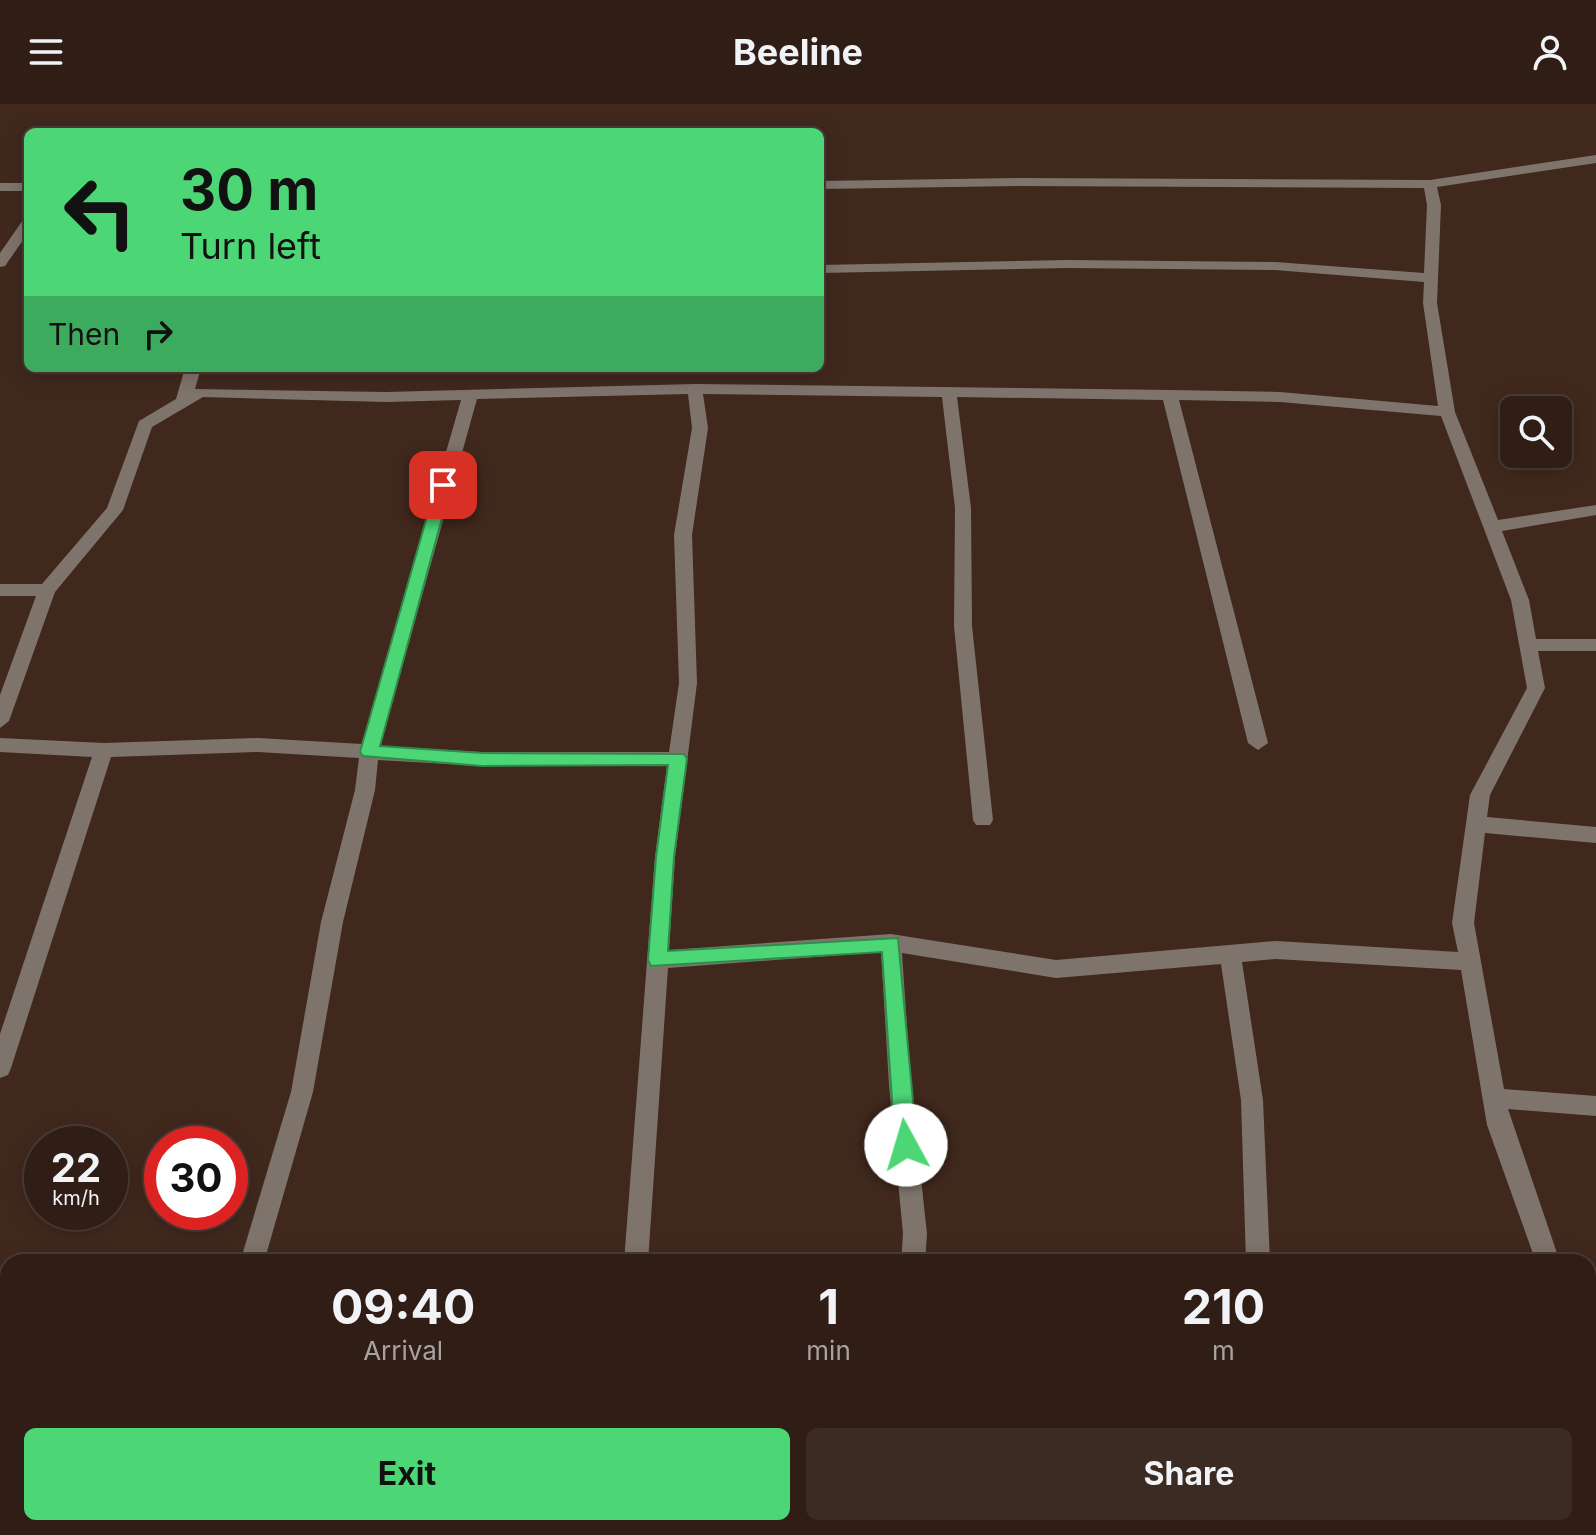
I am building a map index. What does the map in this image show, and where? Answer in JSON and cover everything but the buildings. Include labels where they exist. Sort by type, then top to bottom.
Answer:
[{"type":"street","points":[[824,185],[1022,182],[1430,184],[1596,159]]},
{"type":"street","points":[[1430,184],[1434,205],[1430,303],[1447,412],[1520,600],[1536,688],[1480,795],[1463,923],[1499,1125],[1545,1254]]},
{"type":"street","points":[[0,187],[24,187]]},
{"type":"street","points":[[0,263],[24,229]]},
{"type":"street","points":[[824,269],[1068,264],[1275,266],[1431,278]]},
{"type":"street","points":[[183,402],[192,372]]},
{"type":"street","points":[[0,721],[47,590],[115,510],[145,424],[200,392],[470,395],[695,389],[1170,395],[1280,397],[1447,412]]},
{"type":"street","points":[[637,1254],[665,857],[688,683],[683,535],[700,428],[695,389]]},
{"type":"street","points":[[949,392],[963,508],[963,626],[983,820]]},
{"type":"street","points":[[254,1254],[302,1092],[332,922],[365,790],[369,752],[470,395]]},
{"type":"street","points":[[1170,395],[1258,743]]},
{"type":"street","points":[[1490,527],[1596,510]]},
{"type":"street","points":[[0,590],[47,590]]},
{"type":"street","points":[[1528,645],[1596,645]]},
{"type":"street","points":[[0,745],[104,750],[258,745],[482,759],[678,759]]},
{"type":"street","points":[[0,1068],[104,750]]},
{"type":"street","points":[[1476,824],[1596,835]]},
{"type":"street","points":[[658,960],[891,943],[1056,969],[1276,950],[1470,962]]},
{"type":"street","points":[[891,943],[915,1234],[914,1254]]},
{"type":"street","points":[[1230,954],[1252,1100],[1258,1254]]},
{"type":"street","points":[[1495,1098],[1596,1106]]},
{"type":"route","points":[[443,485],[369,752],[482,759],[678,759],[665,857],[658,960],[891,943],[906,1145]]}]
